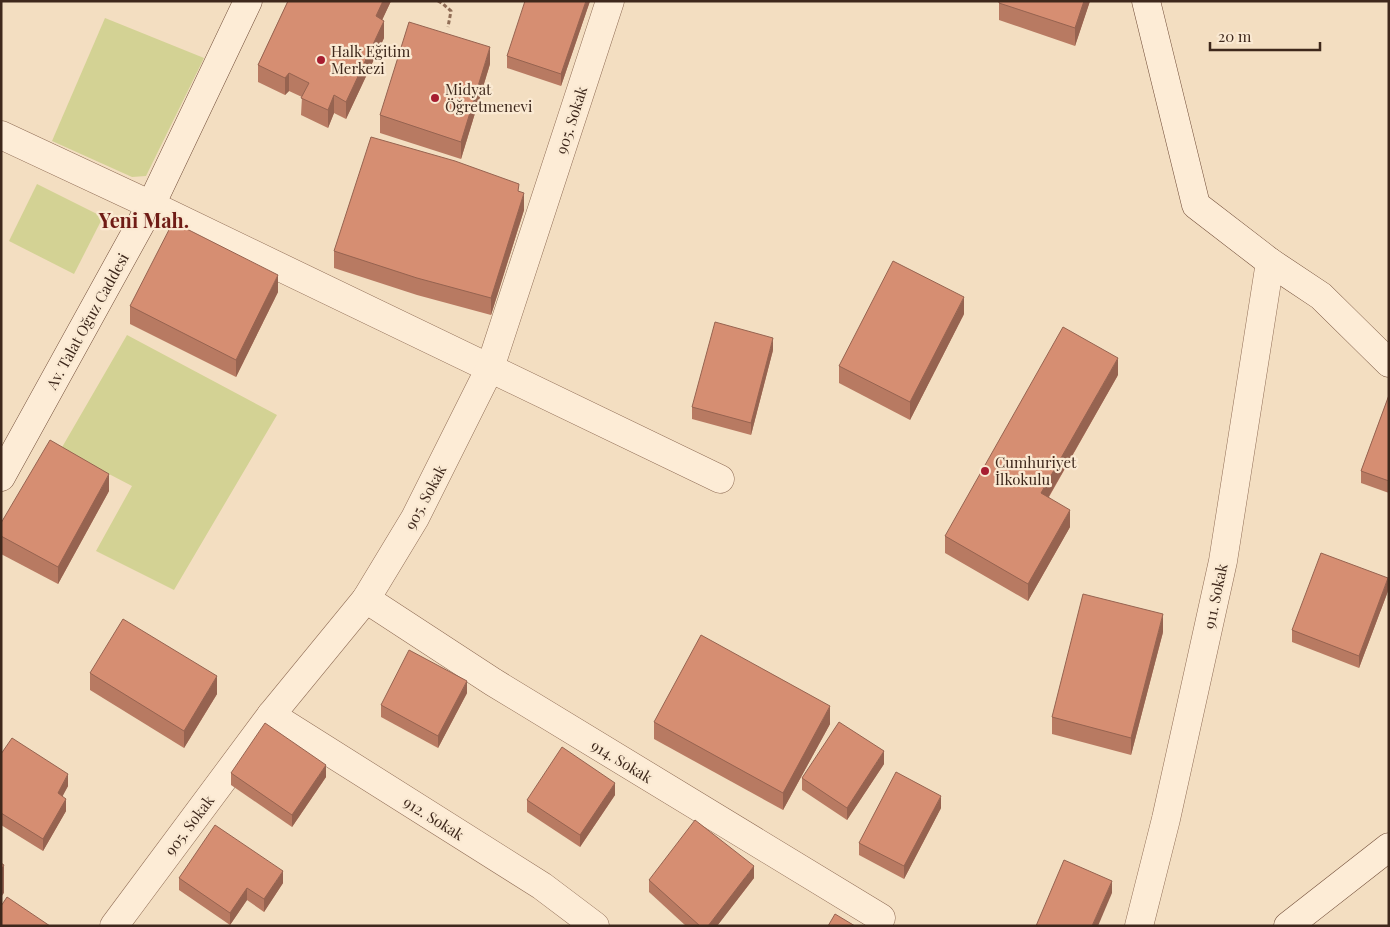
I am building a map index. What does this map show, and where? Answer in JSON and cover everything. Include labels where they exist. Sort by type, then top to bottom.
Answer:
[{"type":"street","name":"Av. Talat Oğuz Caddesi","points":[[1,477],[151,204],[248,1]]},
{"type":"street","name":"905. Sokak","points":[[114,926],[271,715],[366,599],[415,518],[490,368],[610,1]]},
{"type":"street","points":[[1146,1],[1196,205],[1270,262],[1321,296],[1389,363]]},
{"type":"street","points":[[1,135],[151,204],[720,479]]},
{"type":"street","name":"911. Sokak","points":[[1138,926],[1166,819],[1223,562],[1270,262]]},
{"type":"street","name":"914. Sokak","points":[[366,599],[493,682],[881,918]]},
{"type":"street","name":"912. Sokak","points":[[271,715],[542,886],[596,926]]},
{"type":"street","points":[[1288,926],[1389,847]]},
{"type":"path","points":[[438,1],[451,11],[448,27]]},
{"type":"shaded area","points":[[105,18],[204,58],[146,176],[132,177],[52,141]]},
{"type":"shaded area","points":[[37,184],[103,217],[74,274],[9,241]]},
{"type":"shaded area","points":[[127,335],[277,415],[174,590],[96,551],[132,486],[61,449]]},
{"type":"building","name":"Halk Eğitim Merkezi","points":[[288,1],[383,1],[376,16],[384,21],[346,102],[334,95],[328,110],[301,98],[309,83],[289,73],[285,78],[258,65]]},
{"type":"building","points":[[525,1],[586,1],[561,74],[507,56]]},
{"type":"building","points":[[999,1],[1084,1],[1075,28],[999,3]]},
{"type":"building","name":"Midyat Öğretmenevi","points":[[409,22],[490,47],[461,142],[380,115]]},
{"type":"building","points":[[371,137],[455,161],[519,184],[518,191],[524,193],[491,298],[417,278],[334,251]]},
{"type":"building","points":[[173,222],[278,275],[236,360],[130,306]]},
{"type":"building","points":[[893,261],[964,297],[910,402],[839,366]]},
{"type":"building","points":[[715,322],[773,338],[751,423],[692,407]]},
{"type":"building","points":[[1063,327],[1118,358],[1041,493],[1070,510],[1028,584],[945,536]]},
{"type":"building","points":[[1389,395],[1389,481],[1361,471]]},
{"type":"building","points":[[50,440],[109,474],[58,567],[1,536],[1,523]]},
{"type":"building","points":[[1321,553],[1388,578],[1359,656],[1292,630]]},
{"type":"building","points":[[1083,594],[1163,614],[1131,738],[1052,717]]},
{"type":"building","points":[[123,619],[217,676],[184,731],[90,673]]},
{"type":"building","points":[[701,635],[830,706],[783,793],[654,722]]},
{"type":"building","points":[[409,650],[467,681],[438,736],[381,705]]},
{"type":"building","points":[[839,722],[884,751],[847,808],[802,778]]},
{"type":"building","points":[[265,723],[326,765],[292,815],[231,773]]},
{"type":"building","points":[[12,738],[68,774],[58,793],[66,799],[43,839],[1,813],[1,754]]},
{"type":"building","points":[[562,747],[615,783],[580,835],[527,800]]},
{"type":"building","points":[[896,772],[941,796],[904,866],[859,843]]},
{"type":"building","points":[[695,820],[754,866],[708,926],[700,926],[649,880]]},
{"type":"building","points":[[215,825],[283,871],[264,899],[247,888],[230,913],[179,878]]},
{"type":"building","points":[[1064,860],[1112,881],[1092,926],[1036,926]]},
{"type":"building","points":[[7,897],[50,926],[1,926],[1,906]]},
{"type":"building","points":[[835,914],[855,926],[828,926]]},
{"type":"place","name":"Halk Eğitim Merkezi","points":[[321,60]]},
{"type":"place","name":"Midyat Öğretmenevi","points":[[435,98]]},
{"type":"place","name":"Cumhuriyet İlkokulu","points":[[985,471]]},
{"type":"district","name":"Yeni Mah.","points":[[144,219]]}]
